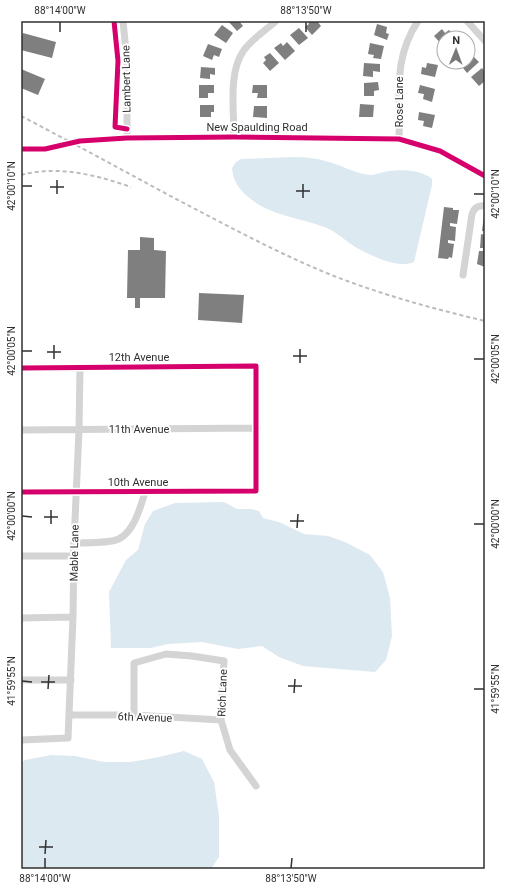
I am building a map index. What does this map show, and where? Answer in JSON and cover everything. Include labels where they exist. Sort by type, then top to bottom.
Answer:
[{"type":"street","name":"Lambert Lane","points":[[123,21],[127,62],[127,138]]},
{"type":"street","points":[[234,136],[235,69],[245,48],[276,21]]},
{"type":"street","name":"Rose Lane","points":[[399,139],[399,73],[407,41],[418,21]]},
{"type":"street","points":[[467,21],[485,41]]},
{"type":"street","name":"New Spaulding Road","points":[[21,149],[45,149],[80,142],[127,138],[234,136],[399,139],[440,151],[485,176]]},
{"type":"street","points":[[464,275],[472,214],[477,206],[485,206]]},
{"type":"street","name":"12th Avenue","points":[[21,368],[256,366],[257,428]]},
{"type":"street","name":"Mable Lane","points":[[21,740],[68,738],[80,368]]},
{"type":"street","name":"11th Avenue","points":[[21,430],[257,428]]},
{"type":"street","name":"10th Avenue","points":[[21,492],[256,491],[257,428]]},
{"type":"street","points":[[74,543],[114,541],[126,534],[137,518],[146,492]]},
{"type":"street","points":[[21,556],[75,556]]},
{"type":"street","points":[[21,618],[73,617]]},
{"type":"street","name":"Rich Lane","points":[[134,716],[134,663],[166,654],[224,661],[221,720],[230,750],[256,786]]},
{"type":"street","points":[[21,680],[71,680]]},
{"type":"street","name":"6th Avenue","points":[[69,715],[221,720]]},
{"type":"shaded area","points":[[295,157],[310,158],[337,164],[366,175],[388,171],[406,170],[418,172],[432,179],[432,185],[414,262],[400,264],[385,261],[357,248],[329,229],[279,214],[261,206],[241,190],[234,178],[232,168],[236,162],[241,159]]},
{"type":"shaded area","points":[[224,502],[237,509],[251,509],[259,511],[263,518],[279,522],[304,534],[328,536],[345,542],[370,555],[383,572],[390,598],[392,636],[386,660],[375,672],[303,666],[279,657],[262,646],[238,649],[202,642],[168,644],[151,648],[111,648],[109,592],[126,560],[138,550],[145,524],[153,511],[175,503]]},
{"type":"shaded area","points":[[184,751],[202,759],[214,782],[219,816],[219,857],[211,869],[21,869],[21,763],[25,760],[51,755],[75,756],[104,762],[131,762]]},
{"type":"building","points":[[228,21],[239,21],[243,26],[237,31]]},
{"type":"building","points":[[307,21],[317,21],[321,26],[312,35],[305,27],[309,24]]},
{"type":"building","points":[[377,24],[387,27],[386,33],[389,34],[387,40],[374,35]]},
{"type":"building","points":[[222,25],[233,33],[226,43],[214,35]]},
{"type":"building","points":[[299,28],[308,38],[299,45],[290,35]]},
{"type":"building","points":[[23,33],[56,42],[52,58],[21,50]]},
{"type":"building","points":[[287,42],[295,51],[285,60],[274,48],[281,43],[283,46]]},
{"type":"building","points":[[370,43],[384,46],[381,59],[373,58],[374,55],[368,54]]},
{"type":"building","points":[[208,44],[222,49],[219,57],[214,55],[212,60],[203,56]]},
{"type":"building","points":[[270,53],[279,63],[270,71],[263,63],[266,60],[264,57]]},
{"type":"building","points":[[364,63],[380,64],[380,72],[373,71],[373,77],[363,76]]},
{"type":"building","points":[[427,63],[436,65],[435,77],[421,74],[422,67],[426,68]]},
{"type":"building","points":[[201,67],[215,68],[215,75],[210,74],[210,79],[200,78]]},
{"type":"building","points":[[482,68],[485,72],[485,81],[479,86],[471,77]]},
{"type":"building","points":[[21,69],[45,79],[38,95],[21,88]]},
{"type":"building","points":[[378,82],[379,90],[374,91],[374,96],[364,96],[364,83]]},
{"type":"building","points":[[199,85],[214,85],[214,93],[208,93],[208,98],[199,98]]},
{"type":"building","points":[[253,85],[267,85],[267,98],[257,98],[258,93],[252,93]]},
{"type":"building","points":[[420,85],[435,89],[432,102],[423,99],[424,94],[418,93]]},
{"type":"building","points":[[360,104],[374,105],[373,117],[359,117]]},
{"type":"building","points":[[200,105],[214,105],[214,112],[211,112],[211,117],[200,117]]},
{"type":"building","points":[[254,106],[267,106],[267,118],[253,117]]},
{"type":"building","points":[[419,112],[435,115],[432,128],[423,126],[424,121],[418,120]]},
{"type":"building","points":[[444,207],[459,210],[457,224],[450,223],[450,226],[456,227],[455,241],[448,240],[448,243],[454,244],[452,258],[449,257],[448,259],[438,258]]},
{"type":"building","points":[[484,215],[485,231],[482,231]]},
{"type":"building","points":[[481,234],[485,235],[485,267],[477,264],[479,251],[483,251],[483,248],[480,248]]},
{"type":"building","points":[[140,237],[154,238],[154,250],[166,251],[165,298],[140,298],[140,308],[135,308],[135,298],[127,298],[128,250],[140,250]]},
{"type":"building","points":[[199,293],[244,295],[242,323],[198,320]]},
{"type":"railway","points":[[21,116],[234,229],[334,276],[390,295],[485,321]]},
{"type":"railway","points":[[21,175],[35,172],[63,171],[91,175],[131,187]]},
{"type":"cycle path","points":[[114,21],[118,61],[115,127],[127,129]]},
{"type":"cycle path","points":[[21,149],[45,149],[80,141],[127,138],[234,137],[399,139],[440,151],[485,176]]},
{"type":"cycle path","points":[[21,368],[256,366],[256,491],[21,492]]}]
